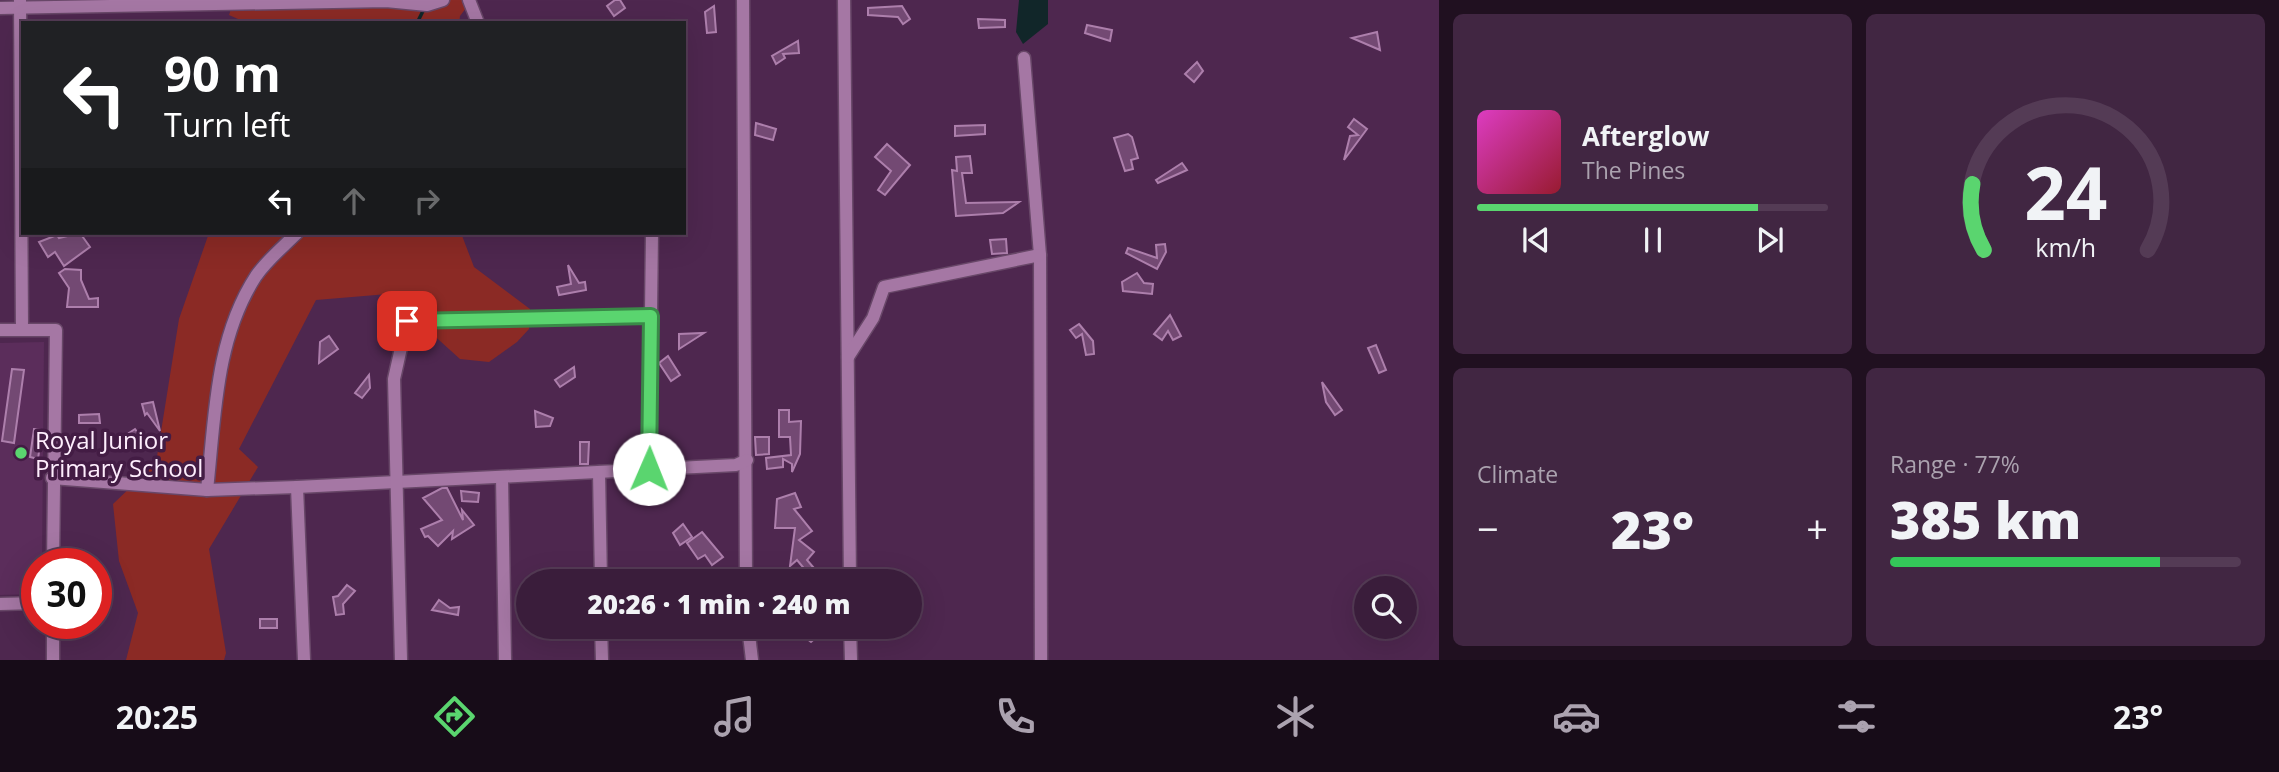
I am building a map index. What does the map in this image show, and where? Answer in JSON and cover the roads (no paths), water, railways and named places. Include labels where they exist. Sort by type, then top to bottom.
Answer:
[{"type":"street","points":[[0,8],[20,4],[386,1],[427,5],[443,0]]},
{"type":"street","points":[[469,0],[477,21]]},
{"type":"street","points":[[743,0],[746,569]]},
{"type":"street","points":[[844,0],[850,569]]},
{"type":"street","points":[[20,4],[21,170]]},
{"type":"street","points":[[1024,58],[1040,255],[1041,660]]},
{"type":"street","points":[[21,235],[22,329]]},
{"type":"street","points":[[207,490],[219,371],[240,304],[258,274],[294,235]]},
{"type":"street","points":[[649,469],[652,235]]},
{"type":"street","points":[[848,358],[873,318],[884,287],[1040,255]]},
{"type":"street","points":[[401,660],[394,379],[407,321],[651,316]]},
{"type":"street","points":[[0,330],[56,330],[53,548]]},
{"type":"street","points":[[52,478],[207,490],[736,465],[747,460]]},
{"type":"street","points":[[599,472],[601,569]]},
{"type":"street","points":[[502,477],[505,660]]},
{"type":"street","points":[[297,487],[304,660]]},
{"type":"street","points":[[0,604],[21,603]]},
{"type":"street","points":[[53,639],[53,660]]},
{"type":"street","points":[[601,639],[602,660]]},
{"type":"street","points":[[750,639],[752,660]]},
{"type":"street","points":[[850,639],[850,660]]},
{"type":"waterway","points":[[418,21],[424,9]]},
{"type":"place","name":"Royal Junior Primary School","points":[[21,453]]}]
